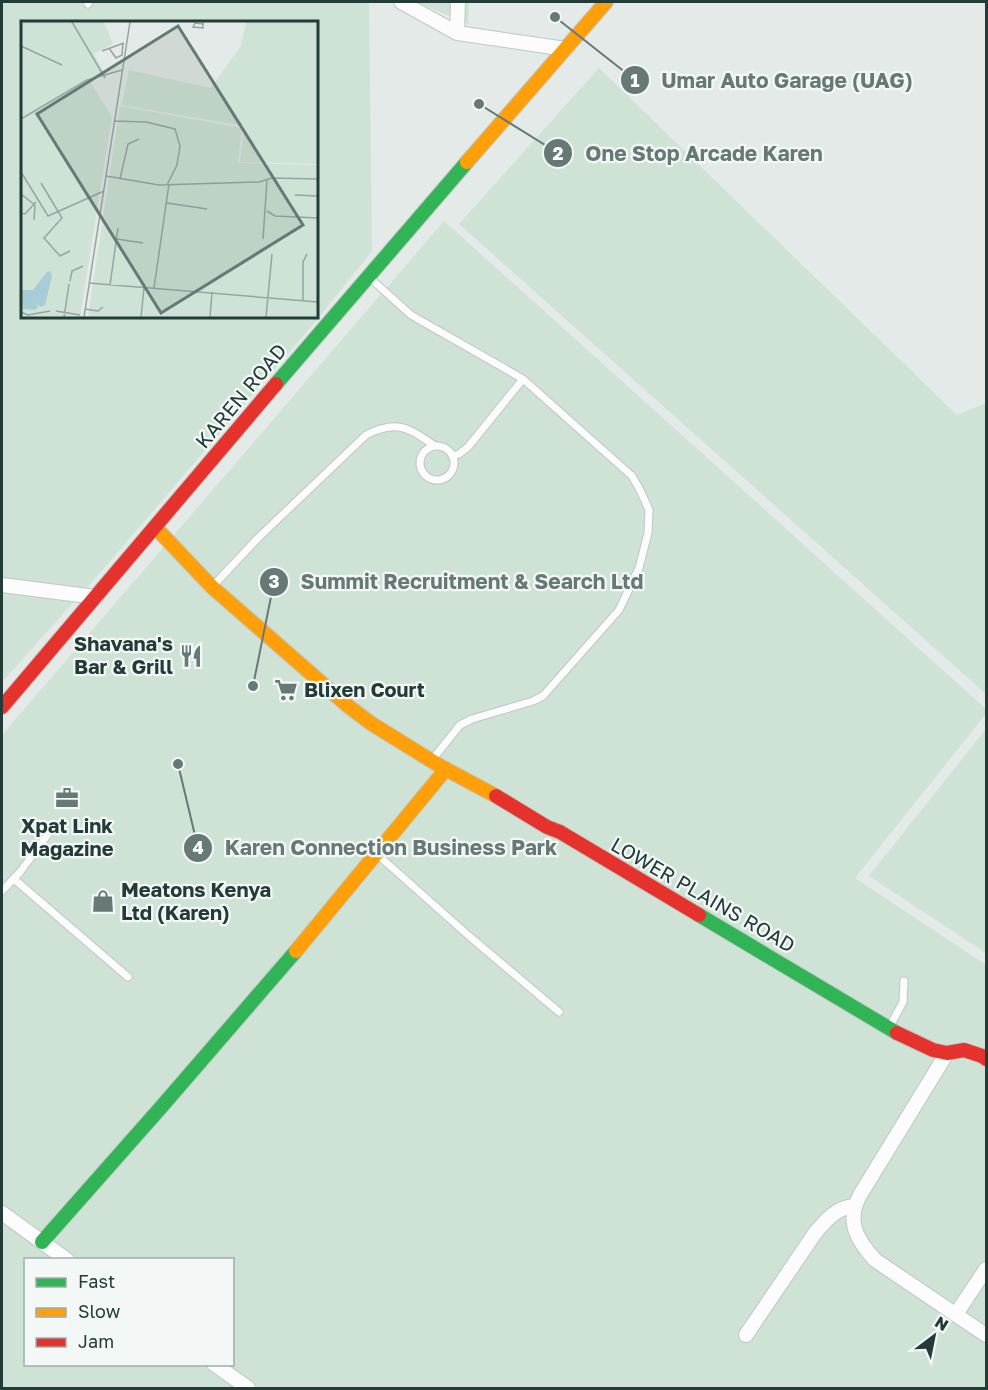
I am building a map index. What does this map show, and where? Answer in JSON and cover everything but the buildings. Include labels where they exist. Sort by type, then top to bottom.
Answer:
[{"type":"street","points":[[401,2],[457,33],[566,49]]},
{"type":"street","points":[[457,33],[458,2]]},
{"type":"street","name":"KAREN ROAD","points":[[2,707],[368,277],[606,2]]},
{"type":"street","name":"LOWER PLAINS ROAD","points":[[155,526],[212,587],[348,706],[381,730],[431,761],[483,788],[547,827],[560,832],[919,1045],[947,1053],[964,1050],[987,1059]]},
{"type":"street","points":[[2,585],[96,597]]},
{"type":"street","points":[[42,1242],[255,1000],[446,769]]},
{"type":"street","points":[[947,1053],[854,1206],[852,1215],[856,1234],[863,1247],[875,1260],[987,1335]]},
{"type":"street","points":[[746,1335],[825,1221],[838,1210],[854,1206]]},
{"type":"street","points":[[2,1213],[65,1258]]},
{"type":"street","points":[[956,1314],[987,1269]]},
{"type":"street","points":[[215,1366],[248,1389]]},
{"type":"lane","points":[[368,277],[411,315],[523,379],[632,476],[648,510],[648,533],[639,568],[619,610],[543,696],[460,725],[431,761]]},
{"type":"lane","points":[[452,456],[468,447],[523,379]]},
{"type":"lane","points":[[212,587],[258,538],[366,435],[395,426],[412,430],[435,446],[444,448],[452,456],[453,465],[448,475],[435,480],[425,475],[420,462],[425,451],[435,446]]},
{"type":"lane","points":[[2,891],[14,879],[55,825]]},
{"type":"lane","points":[[377,855],[559,1012]]},
{"type":"lane","points":[[14,879],[128,977]]},
{"type":"lane","points":[[889,1028],[903,1002],[904,981]]},
{"type":"green space","points":[[2,2],[369,2],[372,251],[315,322],[99,574],[2,682]]},
{"type":"green space","points":[[416,2],[469,2],[468,24]]},
{"type":"green space","points":[[599,68],[957,415],[986,403],[986,694],[459,224]]},
{"type":"green space","points":[[444,221],[986,709],[986,714],[855,878],[986,965],[986,1388],[2,1388],[2,735]]},
{"type":"green space","points":[[986,729],[986,953],[869,876]]},
{"type":"traffic: fast","points":[[276,384],[467,162]]},
{"type":"traffic: fast","points":[[699,915],[897,1033]]},
{"type":"traffic: fast","points":[[42,1242],[296,951]]},
{"type":"traffic: slow","points":[[467,162],[606,2]]},
{"type":"traffic: slow","points":[[155,527],[212,587],[348,706],[372,724],[440,766],[496,796]]},
{"type":"traffic: slow","points":[[296,951],[446,769]]},
{"type":"traffic: jam","points":[[2,707],[276,384]]},
{"type":"traffic: jam","points":[[496,796],[699,915]]},
{"type":"traffic: jam","points":[[897,1033],[933,1050],[947,1053],[964,1050],[986,1059]]},
{"type":"place","name":"Umar Auto Garage (UAG)","points":[[555,17]]},
{"type":"place","name":"One Stop Arcade Karen","points":[[479,104]]},
{"type":"place","name":"Shavana's Bar & Grill","points":[[191,656]]},
{"type":"place","name":"Summit Recruitment & Search Ltd","points":[[253,686]]},
{"type":"place","name":"Blixen Court","points":[[286,690]]},
{"type":"place","name":"Karen Connection Business Park","points":[[178,764]]},
{"type":"place","name":"Xpat Link Magazine","points":[[67,798]]},
{"type":"place","name":"Meatons Kenya Ltd (Karen)","points":[[103,901]]}]
